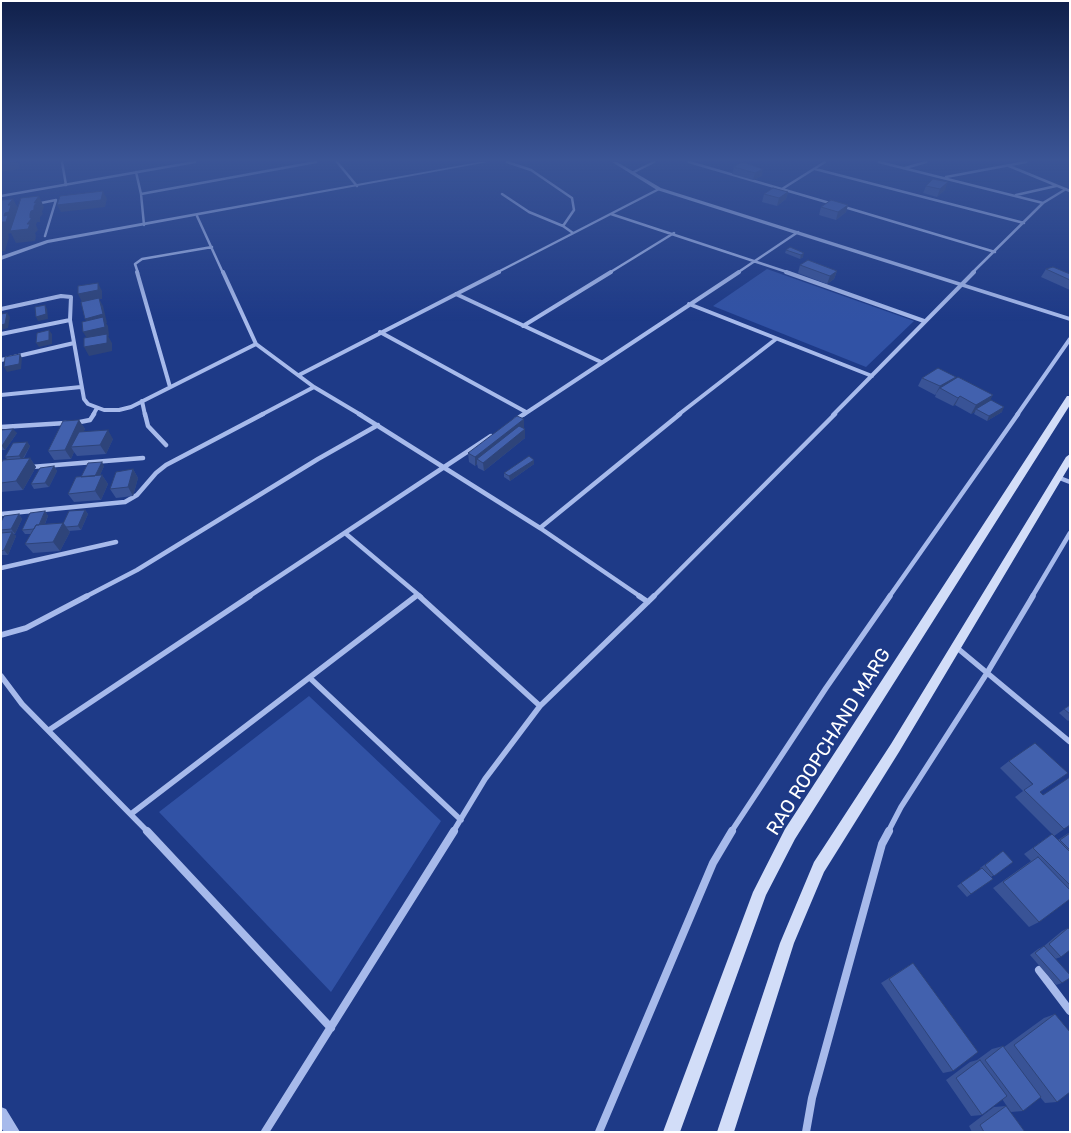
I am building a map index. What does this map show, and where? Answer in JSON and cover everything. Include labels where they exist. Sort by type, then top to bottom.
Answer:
[{"type":"main road","name":"RAO ROOPCHAND MARG","points":[[671,1132],[760,892],[790,834],[1070,398]]},
{"type":"main road","points":[[725,1132],[787,943],[819,867],[895,748],[1069,458]]},
{"type":"street","points":[[45,236],[51,215]]},
{"type":"street","points":[[143,215],[144,225]]},
{"type":"street","points":[[1,258],[46,242],[203,215]]},
{"type":"street","points":[[535,215],[563,226],[573,233]]},
{"type":"street","points":[[563,226],[571,215]]},
{"type":"street","points":[[299,375],[609,215]]},
{"type":"street","points":[[614,215],[924,321]]},
{"type":"street","points":[[743,215],[1070,319]]},
{"type":"street","points":[[869,215],[995,252]]},
{"type":"street","points":[[993,215],[1024,223]]},
{"type":"street","points":[[265,1132],[462,820],[485,779],[540,706],[648,602],[924,321],[1032,215]]},
{"type":"street","points":[[197,216],[256,344],[314,387],[378,425],[540,528],[648,602]]},
{"type":"street","points":[[509,423],[756,262],[798,232]]},
{"type":"street","points":[[523,326],[674,234]]},
{"type":"street","points":[[170,387],[135,264],[142,259],[212,247]]},
{"type":"street","points":[[456,294],[600,362]]},
{"type":"street","points":[[1,309],[67,296],[72,299],[70,320],[84,399],[97,408],[119,410],[131,407],[256,344]]},
{"type":"street","points":[[689,304],[872,376]]},
{"type":"street","points":[[1,334],[70,320]]},
{"type":"street","points":[[380,332],[526,412]]},
{"type":"street","points":[[540,528],[669,422],[776,339]]},
{"type":"street","points":[[599,1132],[713,863],[739,818],[826,688],[1070,339]]},
{"type":"street","points":[[1,360],[74,343]]},
{"type":"street","points":[[1,395],[82,387]]},
{"type":"street","points":[[1,514],[125,502],[137,495],[156,472],[166,465],[314,387]]},
{"type":"street","points":[[142,401],[148,426],[166,445]]},
{"type":"street","points":[[1,427],[84,422],[90,420],[97,408]]},
{"type":"street","points":[[1,635],[26,628],[137,570],[318,459],[378,425]]},
{"type":"street","points":[[49,730],[493,435]]},
{"type":"street","points":[[20,468],[143,458]]},
{"type":"street","points":[[1057,477],[1070,482]]},
{"type":"street","points":[[345,533],[418,595],[540,706]]},
{"type":"street","points":[[806,1132],[812,1098],[882,844],[901,807],[1070,534]]},
{"type":"street","points":[[1,568],[116,542]]},
{"type":"street","points":[[131,814],[311,679],[418,595]]},
{"type":"street","points":[[956,647],[1070,742]]},
{"type":"street","points":[[1,676],[22,704],[131,814],[331,1028]]},
{"type":"street","points":[[311,679],[462,820]]},
{"type":"street","points":[[1039,970],[1070,1011]]},
{"type":"street","points":[[1,1114],[14,1132]]},
{"type":"shaded area","points":[[767,269],[914,321],[866,367],[713,306]]},
{"type":"shaded area","points":[[309,696],[441,821],[331,992],[159,812]]},
{"type":"building","points":[[1,215],[8,215],[6,222],[1,222]]},
{"type":"building","points":[[15,215],[30,215],[30,218],[32,218],[27,224],[30,224],[28,229],[10,231]]},
{"type":"building","points":[[790,247],[804,253],[801,255],[786,250]]},
{"type":"building","points":[[808,260],[837,271],[830,276],[800,265]]},
{"type":"building","points":[[1053,267],[1070,274],[1070,280],[1046,269]]},
{"type":"building","points":[[98,283],[98,290],[78,294],[78,286]]},
{"type":"building","points":[[99,298],[103,314],[85,319],[81,302]]},
{"type":"building","points":[[45,305],[46,314],[36,317],[35,307]]},
{"type":"building","points":[[7,313],[5,324],[1,325],[1,314]]},
{"type":"building","points":[[103,317],[105,327],[83,332],[82,322]]},
{"type":"building","points":[[49,330],[49,340],[36,343],[37,333]]},
{"type":"building","points":[[107,334],[107,343],[84,347],[84,338]]},
{"type":"building","points":[[20,354],[19,364],[4,367],[5,357]]},
{"type":"building","points":[[938,368],[956,377],[940,386],[922,378]]},
{"type":"building","points":[[958,377],[993,395],[976,405],[940,388]]},
{"type":"building","points":[[991,400],[1004,407],[989,416],[976,409]]},
{"type":"building","points":[[517,416],[524,419],[475,457],[468,453]]},
{"type":"building","points":[[79,420],[65,450],[48,451],[63,421]]},
{"type":"building","points":[[519,426],[525,429],[483,463],[477,459]]},
{"type":"building","points":[[13,429],[2,446],[1,446],[1,430]]},
{"type":"building","points":[[108,430],[100,445],[71,447],[79,432]]},
{"type":"building","points":[[27,442],[19,456],[5,457],[13,443]]},
{"type":"building","points":[[529,456],[534,460],[509,476],[504,473]]},
{"type":"building","points":[[30,458],[16,481],[1,483],[1,463],[3,460]]},
{"type":"building","points":[[102,462],[95,476],[81,477],[88,463]]},
{"type":"building","points":[[54,466],[45,483],[31,484],[40,468]]},
{"type":"building","points":[[133,469],[128,487],[110,489],[116,472]]},
{"type":"building","points":[[102,475],[95,491],[68,494],[76,477]]},
{"type":"building","points":[[85,510],[78,526],[66,527],[63,523],[69,511]]},
{"type":"building","points":[[45,511],[39,525],[36,525],[34,529],[22,530],[30,513]]},
{"type":"building","points":[[19,514],[11,529],[1,530],[1,522],[4,516]]},
{"type":"building","points":[[63,523],[53,542],[25,544],[36,525]]},
{"type":"building","points":[[12,532],[4,550],[1,551],[1,533]]},
{"type":"building","points":[[1070,705],[1070,714],[1064,709]]},
{"type":"building","points":[[1035,743],[1068,773],[1040,792],[1043,795],[1070,777],[1070,825],[1064,829],[1024,790],[1033,784],[1009,761]]},
{"type":"building","points":[[1070,833],[1070,850],[1060,840]]},
{"type":"building","points":[[1052,834],[1070,852],[1070,885],[1033,848]]},
{"type":"building","points":[[1003,851],[1013,862],[994,876],[985,865]]},
{"type":"building","points":[[1038,857],[1070,890],[1070,899],[1039,922],[1003,882]]},
{"type":"building","points":[[982,868],[993,879],[971,894],[961,883]]},
{"type":"building","points":[[1068,928],[1070,930],[1070,950],[1061,957],[1049,944]]},
{"type":"building","points":[[1044,946],[1070,975],[1070,978],[1062,983],[1035,953]]},
{"type":"building","points":[[913,963],[978,1052],[953,1071],[889,979]]},
{"type":"building","points":[[1055,1014],[1070,1032],[1070,1092],[1057,1102],[1014,1045]]},
{"type":"building","points":[[1003,1046],[1041,1097],[1023,1111],[985,1060]]},
{"type":"building","points":[[980,1060],[1007,1096],[982,1115],[956,1078]]},
{"type":"building","points":[[1006,1106],[1025,1132],[984,1132],[980,1125]]}]
